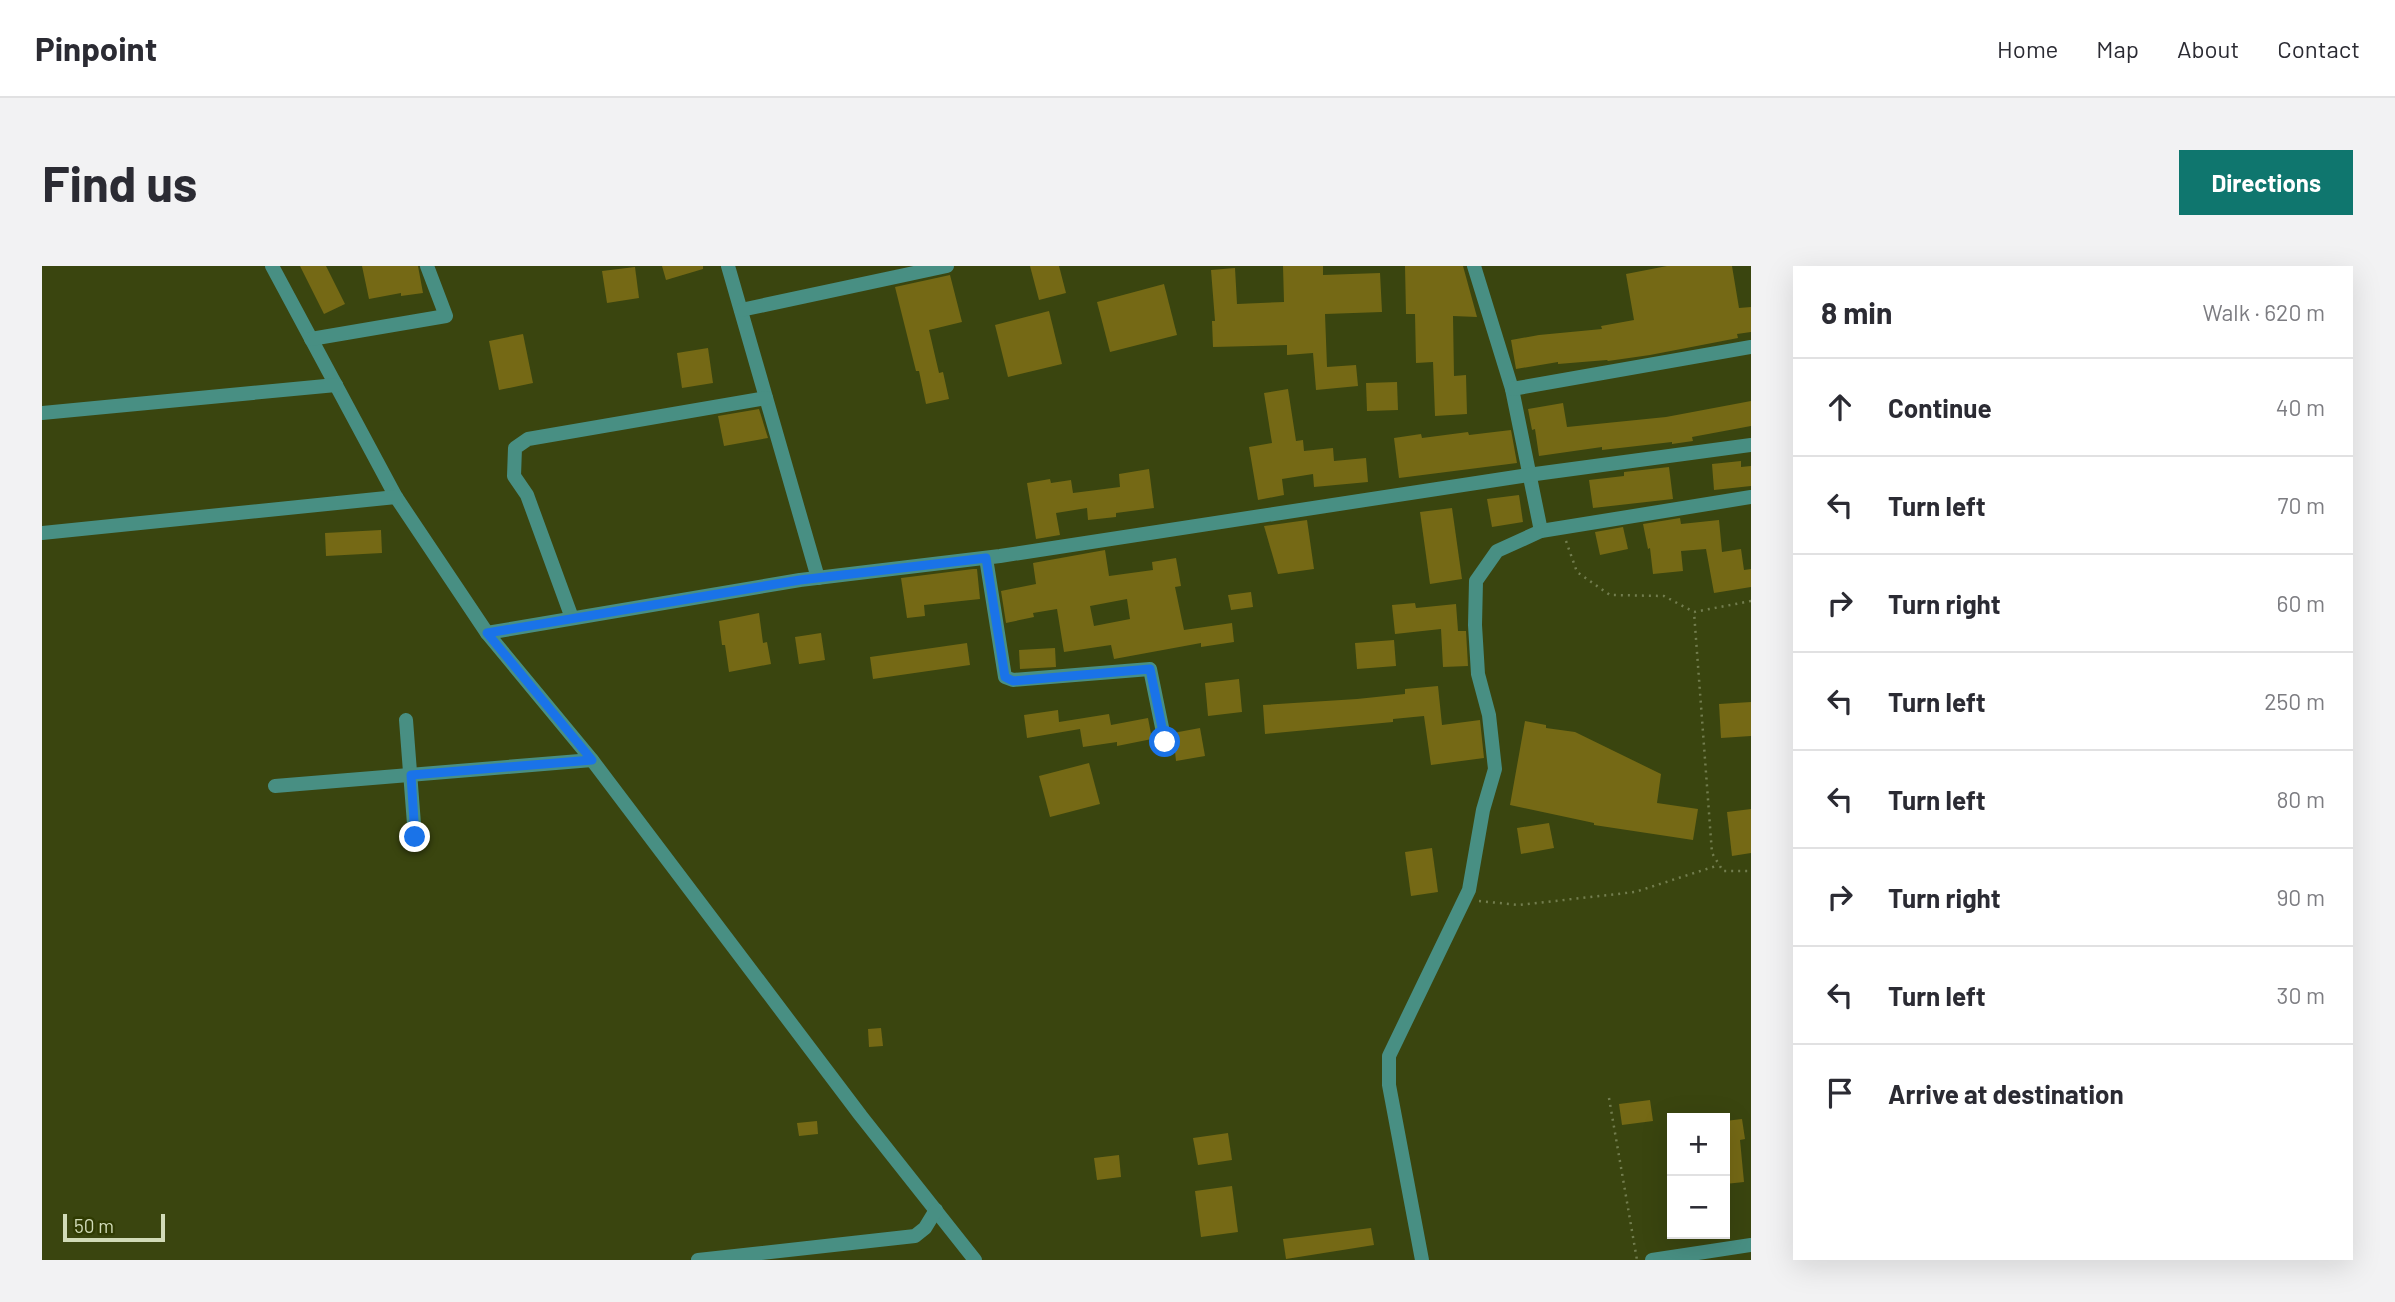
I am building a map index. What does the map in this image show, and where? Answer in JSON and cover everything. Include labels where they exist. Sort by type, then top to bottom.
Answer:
[{"type":"street","points":[[272,266],[396,497],[487,633],[592,760],[861,1116],[975,1260]]},
{"type":"street","points":[[311,339],[446,316],[427,266]]},
{"type":"street","points":[[728,266],[818,578]]},
{"type":"street","points":[[741,310],[947,266]]},
{"type":"street","points":[[1474,266],[1511,389],[1541,531]]},
{"type":"street","points":[[1511,389],[1751,347]]},
{"type":"street","points":[[42,413],[336,385]]},
{"type":"street","points":[[572,618],[527,495],[514,476],[515,448],[528,439],[766,398]]},
{"type":"street","points":[[487,633],[818,578],[986,558],[1528,475],[1751,445]]},
{"type":"street","points":[[1422,1260],[1389,1085],[1389,1056],[1469,890],[1483,810],[1495,769],[1489,715],[1478,674],[1476,581],[1497,551],[1541,531],[1751,496]]},
{"type":"street","points":[[42,533],[396,497]]},
{"type":"street","points":[[986,558],[1005,677],[1013,681],[1150,669],[1165,742]]},
{"type":"street","points":[[407,720],[415,837]]},
{"type":"street","points":[[275,786],[592,760]]},
{"type":"street","points":[[698,1260],[915,1236],[925,1228],[936,1210]]},
{"type":"street","points":[[1652,1260],[1751,1245]]},
{"type":"path","points":[[1561,527],[1577,572],[1610,595],[1664,596],[1694,612],[1751,601]]},
{"type":"path","points":[[1694,612],[1713,853],[1723,871],[1751,870]]},
{"type":"path","points":[[1465,899],[1519,905],[1635,892],[1719,865]]},
{"type":"path","points":[[1609,1098],[1637,1260]]},
{"type":"building","points":[[300,266],[326,266],[345,304],[324,314]]},
{"type":"building","points":[[362,266],[418,266],[423,293],[401,296],[401,293],[369,299]]},
{"type":"building","points":[[662,266],[703,266],[703,269],[666,280]]},
{"type":"building","points":[[1030,266],[1059,266],[1066,293],[1039,300]]},
{"type":"building","points":[[1283,266],[1323,266],[1323,275],[1380,273],[1382,312],[1325,314],[1327,367],[1356,365],[1358,386],[1316,390],[1313,353],[1287,355],[1287,345],[1213,347],[1212,321],[1215,321],[1211,270],[1235,268],[1237,304],[1284,302]]},
{"type":"building","points":[[1405,266],[1463,266],[1477,317],[1453,316],[1454,376],[1466,375],[1467,414],[1435,416],[1433,362],[1416,363],[1415,314],[1406,314]]},
{"type":"building","points":[[1667,266],[1732,266],[1739,308],[1751,307],[1751,332],[1737,334],[1738,338],[1650,355],[1608,361],[1558,362],[1516,369],[1511,340],[1602,329],[1601,326],[1634,320],[1626,274]]},
{"type":"building","points":[[635,267],[639,298],[607,303],[602,271]]},
{"type":"building","points":[[950,275],[962,322],[929,330],[939,373],[943,372],[949,399],[926,404],[895,287]]},
{"type":"building","points":[[1164,284],[1177,335],[1110,352],[1097,302]]},
{"type":"building","points":[[1049,311],[1062,364],[1008,377],[995,325]]},
{"type":"building","points":[[523,334],[533,383],[499,390],[489,341]]},
{"type":"building","points":[[708,348],[713,383],[682,388],[677,353]]},
{"type":"building","points":[[1397,382],[1398,410],[1367,411],[1366,383]]},
{"type":"building","points":[[1288,389],[1296,441],[1303,440],[1304,451],[1333,448],[1334,461],[1366,458],[1368,482],[1314,487],[1313,474],[1282,479],[1284,495],[1258,500],[1249,447],[1272,443],[1264,393]]},
{"type":"building","points":[[1751,401],[1751,426],[1692,437],[1693,441],[1672,444],[1602,450],[1602,447],[1539,456],[1535,429],[1532,430],[1528,409],[1563,403],[1567,427],[1666,417]]},
{"type":"building","points":[[759,409],[768,438],[724,446],[718,416]]},
{"type":"building","points":[[1511,430],[1517,463],[1399,478],[1394,438],[1421,434],[1422,438]]},
{"type":"building","points":[[1741,461],[1741,467],[1751,466],[1751,486],[1714,490],[1712,464]]},
{"type":"building","points":[[1669,467],[1673,499],[1593,508],[1589,480],[1624,476],[1624,472]]},
{"type":"building","points":[[1149,469],[1154,508],[1088,520],[1087,508],[1056,513],[1060,535],[1036,539],[1027,483],[1050,479],[1051,483],[1071,480],[1073,493],[1120,487],[1119,474]]},
{"type":"building","points":[[1519,495],[1523,522],[1492,527],[1487,499]]},
{"type":"building","points":[[1452,508],[1462,579],[1430,584],[1420,512]]},
{"type":"building","points":[[1680,518],[1681,524],[1719,520],[1722,552],[1741,549],[1744,570],[1751,569],[1751,587],[1714,593],[1706,549],[1681,551],[1683,571],[1653,574],[1650,548],[1648,549],[1643,524]]},
{"type":"building","points":[[1307,520],[1314,569],[1278,574],[1264,526]]},
{"type":"building","points":[[1623,527],[1628,549],[1600,555],[1595,532]]},
{"type":"building","points":[[381,530],[382,553],[326,556],[325,533]]},
{"type":"building","points":[[1105,550],[1109,576],[1153,570],[1152,562],[1176,558],[1181,586],[1175,587],[1184,630],[1232,623],[1234,642],[1201,647],[1201,643],[1114,659],[1111,645],[1064,652],[1057,609],[1033,613],[1034,617],[1006,623],[1001,591],[1036,584],[1033,563]],"holes":[[[1127,599],[1130,619],[1094,626],[1090,606]]]},
{"type":"building","points":[[977,569],[980,599],[924,605],[925,616],[907,618],[901,578]]},
{"type":"building","points":[[1251,592],[1253,607],[1231,610],[1228,595]]},
{"type":"building","points":[[1415,603],[1416,608],[1456,604],[1458,631],[1466,631],[1468,666],[1443,667],[1441,629],[1395,634],[1392,605]]},
{"type":"building","points":[[759,613],[763,643],[767,642],[771,664],[729,672],[719,621]]},
{"type":"building","points":[[821,633],[825,660],[799,664],[795,637]]},
{"type":"building","points":[[1394,640],[1396,666],[1357,669],[1355,643]]},
{"type":"building","points":[[967,643],[970,665],[873,679],[870,657]]},
{"type":"building","points":[[1055,648],[1056,667],[1020,669],[1019,650]]},
{"type":"building","points":[[1239,679],[1242,712],[1208,716],[1205,683]]},
{"type":"building","points":[[1438,686],[1442,725],[1480,720],[1484,758],[1431,765],[1424,716],[1393,719],[1393,722],[1265,734],[1263,705],[1405,694],[1405,689]]},
{"type":"building","points":[[1751,702],[1751,736],[1721,738],[1719,704]]},
{"type":"building","points":[[1058,710],[1059,722],[1109,714],[1111,725],[1148,718],[1152,739],[1117,746],[1117,742],[1083,747],[1080,729],[1027,738],[1024,715]]},
{"type":"building","points":[[1525,721],[1546,725],[1546,728],[1575,732],[1661,774],[1657,803],[1698,809],[1693,840],[1594,825],[1510,805]]},
{"type":"building","points":[[1200,728],[1205,756],[1176,761],[1173,733]]},
{"type":"building","points":[[1089,763],[1100,804],[1050,817],[1039,776]]},
{"type":"building","points":[[1751,809],[1751,853],[1732,856],[1727,812]]},
{"type":"building","points":[[1549,823],[1554,848],[1521,854],[1517,828]]},
{"type":"building","points":[[1432,848],[1438,892],[1411,896],[1405,852]]},
{"type":"building","points":[[881,1028],[883,1046],[869,1047],[868,1029]]},
{"type":"building","points":[[1650,1100],[1653,1121],[1622,1125],[1619,1104]]},
{"type":"building","points":[[1742,1119],[1745,1139],[1740,1140],[1744,1182],[1730,1183],[1730,1120]]},
{"type":"building","points":[[817,1121],[818,1134],[799,1136],[797,1123]]},
{"type":"building","points":[[1228,1133],[1232,1160],[1198,1165],[1193,1138]]},
{"type":"building","points":[[1119,1155],[1121,1177],[1097,1180],[1094,1158]]},
{"type":"building","points":[[1232,1186],[1238,1232],[1201,1237],[1195,1191]]},
{"type":"building","points":[[1371,1228],[1374,1245],[1286,1259],[1283,1239]]},
{"type":"route","points":[[415,837],[411,775],[592,760],[487,633],[800,580],[986,558],[1005,677],[1013,681],[1150,669],[1165,742]]}]
